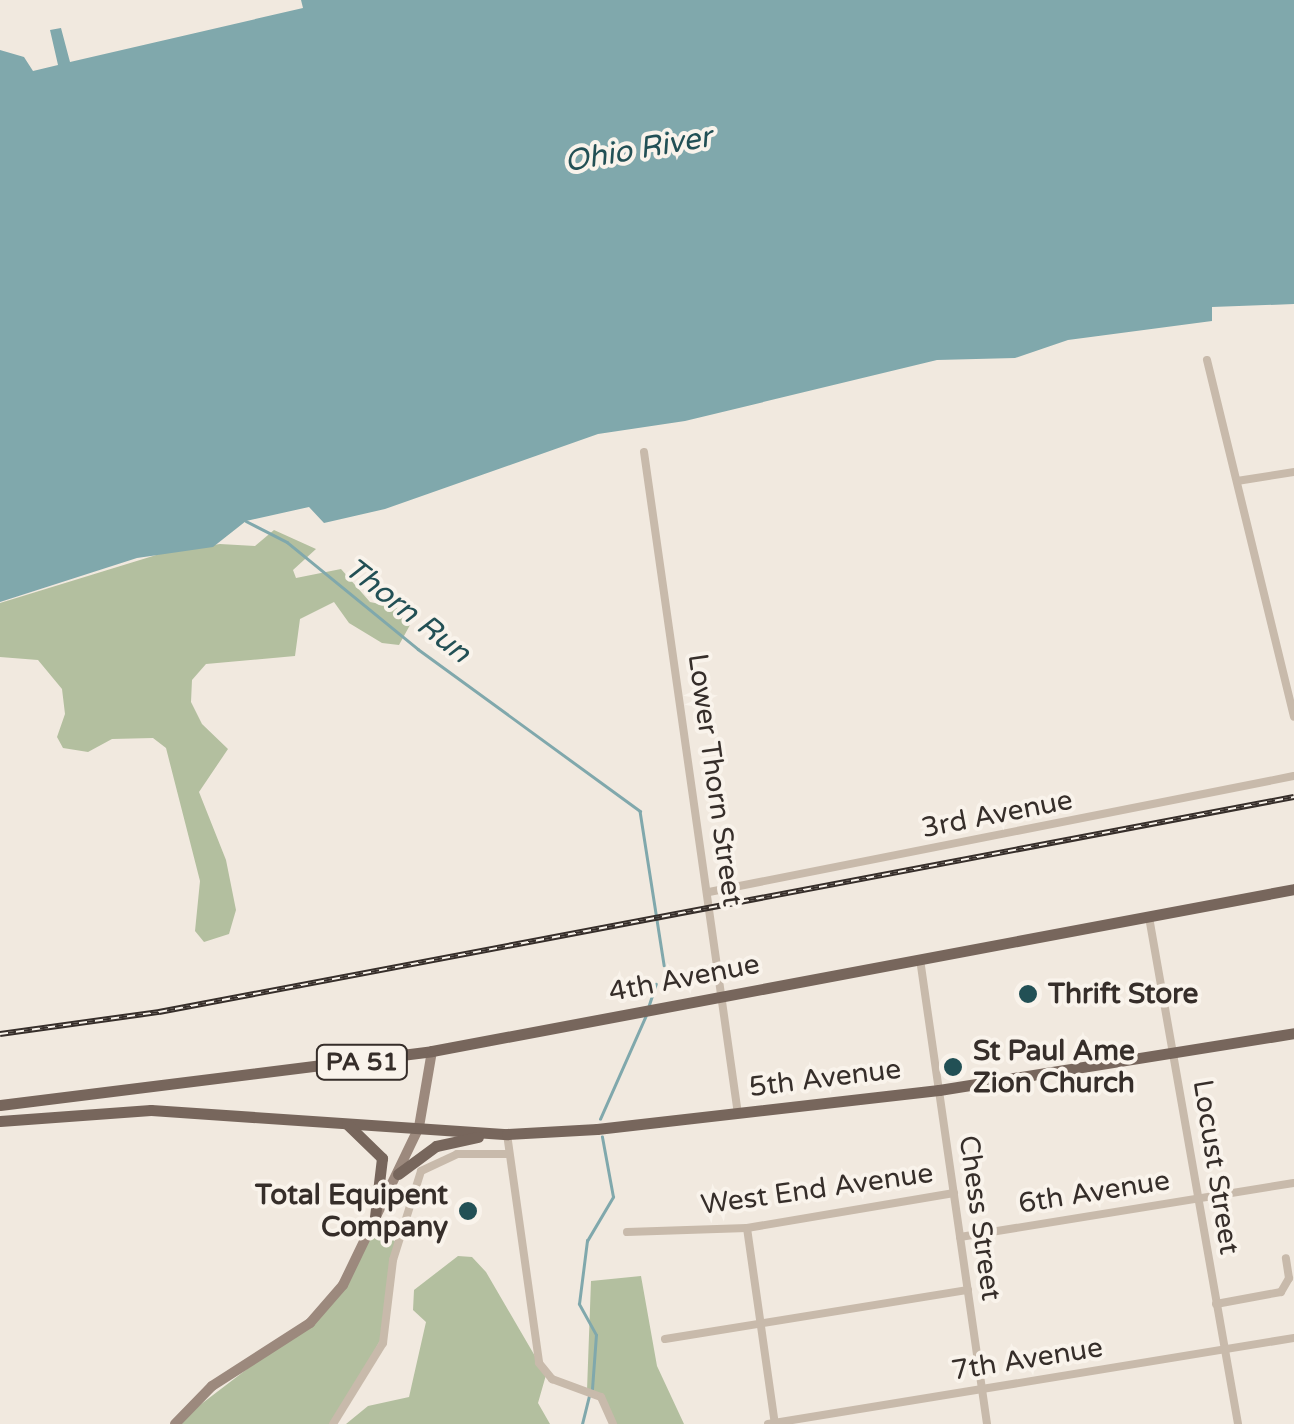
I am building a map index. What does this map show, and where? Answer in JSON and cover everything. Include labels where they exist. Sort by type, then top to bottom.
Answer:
[{"type":"main road","name":"4th Avenue","points":[[0,1105],[432,1052],[1294,888]]},
{"type":"main road","name":"5th Avenue","points":[[418,1127],[507,1134],[738,1114],[939,1090],[1294,1033]]},
{"type":"main road","points":[[94,1094],[97,1112]]},
{"type":"main road","name":"PA 51","points":[[0,1121],[97,1112],[201,1111],[418,1127]]},
{"type":"main road","points":[[343,1122],[364,1134],[382,1158],[374,1225]]},
{"type":"main road","points":[[398,1174],[436,1146],[507,1134]]},
{"type":"street","points":[[1207,360],[1294,716]]},
{"type":"street","name":"Lower Thorn Street","points":[[644,452],[738,1114]]},
{"type":"street","points":[[1237,481],[1294,472]]},
{"type":"street","name":"3rd Avenue","points":[[709,892],[836,872],[1294,776]]},
{"type":"street","name":"Locust Street","points":[[1149,916],[1238,1424]]},
{"type":"street","name":"Chess Street","points":[[920,959],[987,1424]]},
{"type":"street","points":[[174,1424],[212,1386],[322,1312],[374,1225],[418,1127],[432,1052]]},
{"type":"street","points":[[507,1134],[539,1362],[552,1380],[591,1392],[613,1424]]},
{"type":"street","points":[[333,1424],[383,1343],[393,1260],[421,1171],[456,1154],[509,1154]]},
{"type":"street","name":"6th Avenue","points":[[960,1237],[1294,1182]]},
{"type":"street","name":"West End Avenue","points":[[627,1232],[747,1228],[954,1192]]},
{"type":"street","points":[[747,1228],[773,1424]]},
{"type":"street","points":[[1216,1304],[1282,1292],[1289,1278],[1286,1258]]},
{"type":"street","points":[[665,1339],[968,1290]]},
{"type":"street","name":"7th Avenue","points":[[773,1424],[1294,1338]]},
{"type":"green space","points":[[274,530],[316,549],[293,570],[296,578],[341,569],[370,602],[403,609],[410,625],[399,645],[382,643],[349,623],[334,602],[300,619],[295,656],[206,664],[192,680],[191,702],[202,724],[228,749],[199,792],[226,860],[236,910],[229,934],[204,942],[195,931],[200,881],[166,748],[153,738],[112,739],[88,752],[63,748],[57,737],[65,714],[62,689],[38,660],[0,657],[0,603],[166,552],[220,544],[255,546]]},
{"type":"green space","points":[[374,1225],[397,1243],[386,1330],[333,1424],[175,1424],[322,1312]]},
{"type":"green space","points":[[458,1256],[472,1257],[486,1272],[546,1375],[538,1403],[550,1424],[346,1424],[368,1406],[409,1397],[426,1322],[413,1310],[414,1290]]},
{"type":"green space","points":[[641,1276],[657,1366],[684,1424],[613,1424],[605,1402],[587,1390],[591,1281]]},
{"type":"water","name":"Ohio River","points":[[301,0],[1294,0],[1294,304],[1212,307],[1212,321],[1068,340],[1015,358],[937,360],[685,421],[598,434],[385,509],[324,523],[309,507],[246,521],[213,547],[137,558],[0,602],[0,50],[24,57],[33,71],[58,65],[50,30],[61,28],[70,62],[303,8]]},
{"type":"waterway","name":"Thorn Run","points":[[246,521],[287,542],[418,649],[640,811],[664,965]]},
{"type":"waterway","name":"Thorn Run","points":[[648,1008],[656,984]]},
{"type":"waterway","name":"Thorn Run","points":[[600,1119],[646,1015]]},
{"type":"waterway","name":"Thorn Run","points":[[592,1389],[596,1335],[579,1304],[587,1241],[613,1197],[602,1137]]},
{"type":"waterway","name":"Thorn Run","points":[[582,1424],[589,1396]]},
{"type":"railway","points":[[0,1034],[159,1012],[1294,797]]},
{"type":"place","name":"Thrift Store","points":[[1028,994]]},
{"type":"place","name":"St Paul Ame Zion Church","points":[[953,1067]]},
{"type":"place","name":"Total Equipent Company","points":[[468,1211]]}]
